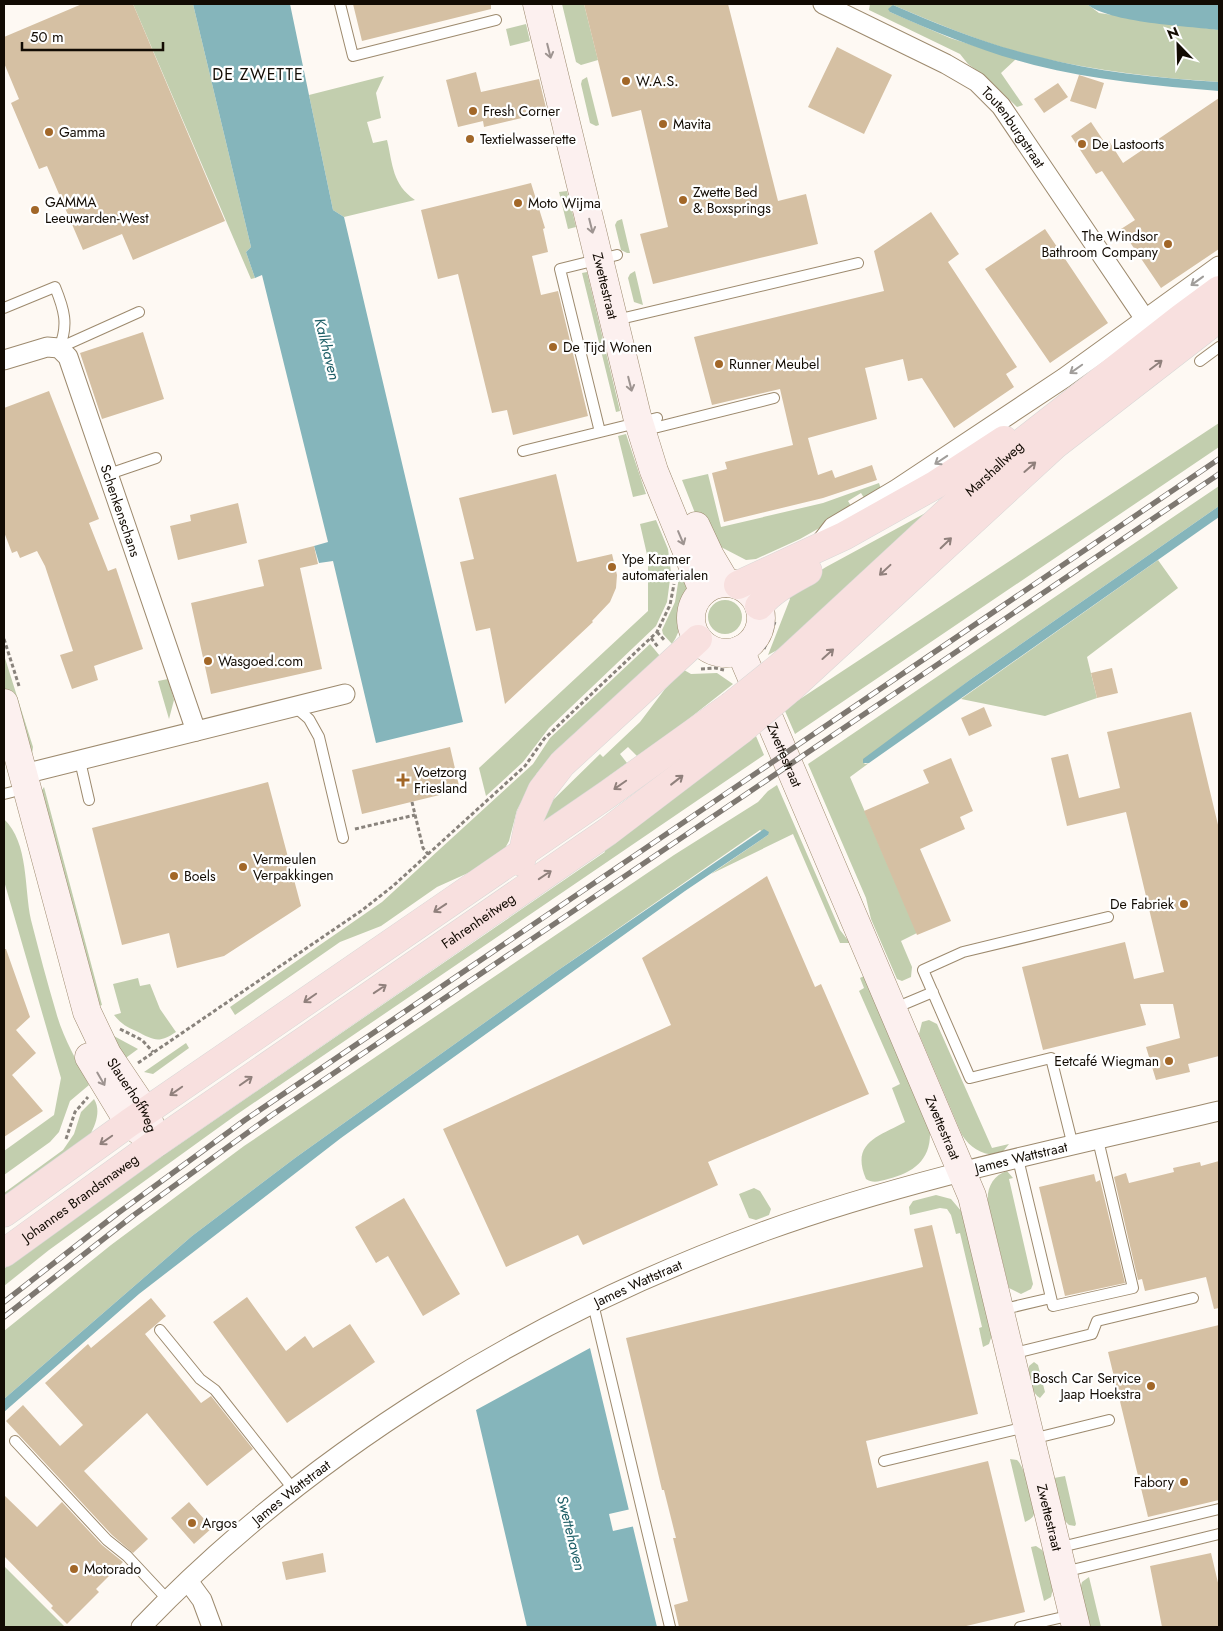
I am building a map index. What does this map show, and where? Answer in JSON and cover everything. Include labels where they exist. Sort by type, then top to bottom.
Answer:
[{"type":"main road","name":"Marshallweg","points":[[787,676],[958,501],[1050,420],[1219,290]]},
{"type":"main road","name":"Marshallweg","points":[[787,676],[1055,445],[1219,318]]},
{"type":"main road","points":[[722,586],[814,551],[935,485],[982,456],[1017,429],[1050,420]]},
{"type":"main road","points":[[759,606],[766,596],[778,588],[903,517],[927,506],[958,501],[993,499]]},
{"type":"main road","points":[[462,933],[475,905],[518,873],[530,817],[542,790],[562,764],[698,639]]},
{"type":"main road","name":"Fahrenheitweg","points":[[156,1143],[462,933],[654,798],[736,718],[787,676]]},
{"type":"main road","name":"Fahrenheitweg","points":[[138,1117],[523,852],[736,718]]},
{"type":"main road","points":[[4,1213],[138,1117]]},
{"type":"main road","name":"Johannes Brandsmaweg","points":[[4,1253],[156,1143]]},
{"type":"street","name":"Zwettestraat","points":[[537,4],[608,258],[650,424],[671,465],[722,586]]},
{"type":"street","name":"Zwettestraat","points":[[556,4],[608,258]]},
{"type":"street","name":"Toutenburgstraat","points":[[822,4],[848,9],[977,82],[1001,106],[1145,319]]},
{"type":"street","points":[[814,551],[832,527],[931,467],[1116,342],[1219,266]]},
{"type":"street","points":[[4,360],[33,349],[47,346],[59,348]]},
{"type":"street","name":"Schenkenschans","points":[[59,348],[68,358],[74,372],[196,731]]},
{"type":"street","points":[[722,586],[754,597],[759,606],[760,622],[756,637],[740,650],[722,653],[704,646],[698,639],[690,619],[696,599],[722,586]]},
{"type":"street","name":"Zwettestraat","points":[[740,650],[964,1172],[978,1216],[1075,1621]]},
{"type":"street","points":[[11,780],[80,760],[345,694]]},
{"type":"street","name":"Slauerhoffweg","points":[[4,704],[11,780],[78,987],[113,1080],[156,1143]]},
{"type":"street","name":"James Wattstraat","points":[[141,1627],[188,1581],[294,1490],[374,1432],[454,1380],[593,1304],[678,1265],[766,1231],[870,1198],[964,1172],[1219,1110]]},
{"type":"street","points":[[188,1581],[202,1600],[212,1627]]},
{"type":"lane","points":[[340,4],[352,56],[496,20]]},
{"type":"lane","points":[[600,432],[560,269],[608,258]]},
{"type":"lane","points":[[623,319],[858,263]]},
{"type":"lane","points":[[4,308],[55,287],[63,306],[66,326],[59,348]]},
{"type":"lane","points":[[59,348],[139,312]]},
{"type":"lane","points":[[1200,360],[1219,347]]},
{"type":"lane","points":[[523,451],[600,432],[650,424],[774,398]]},
{"type":"lane","points":[[109,474],[156,458]]},
{"type":"lane","points":[[294,706],[309,719],[317,732],[343,835]]},
{"type":"lane","points":[[80,760],[89,800]]},
{"type":"lane","points":[[1073,1146],[1051,1058],[970,1078],[923,970],[963,952],[1108,917]]},
{"type":"lane","points":[[894,1009],[933,992]]},
{"type":"lane","points":[[1018,1159],[1053,1306],[1133,1288],[1098,1140]]},
{"type":"lane","points":[[1000,1310],[1051,1298]]},
{"type":"lane","points":[[1011,1354],[1092,1334],[1097,1321],[1193,1298]]},
{"type":"lane","points":[[593,1304],[670,1627]]},
{"type":"lane","points":[[160,1330],[200,1379],[215,1390],[294,1490]]},
{"type":"lane","points":[[884,1461],[1109,1420]]},
{"type":"lane","points":[[14,1441],[107,1540],[127,1556],[168,1600]]},
{"type":"lane","points":[[1060,1560],[1219,1509]]},
{"type":"lane","points":[[1060,1560],[1219,1534]]},
{"type":"lane","points":[[1020,1627],[1075,1621]]},
{"type":"path","points":[[65,1141],[80,1104],[361,911],[393,886],[525,766],[536,754],[544,739],[657,632]]},
{"type":"path","points":[[412,802],[423,848],[428,854]]},
{"type":"path","points":[[343,835],[415,815]]},
{"type":"path","points":[[115,1024],[142,1040],[154,1052]]},
{"type":"green space","points":[[133,4],[193,4],[251,247],[246,252],[255,278],[251,279]]},
{"type":"green space","points":[[562,4],[584,4],[598,60],[581,65],[576,62]]},
{"type":"green space","points":[[870,4],[1087,4],[1099,13],[1219,30],[1219,82],[1128,73],[1037,57],[982,41],[893,5],[890,12],[950,38],[1016,59],[1001,73],[1023,105],[1017,107],[986,77],[968,64],[960,54],[869,10]]},
{"type":"green space","points":[[526,24],[530,41],[510,46],[506,29]]},
{"type":"green space","points":[[384,76],[376,93],[381,118],[367,122],[373,143],[387,140],[392,166],[398,181],[407,194],[415,200],[344,217],[333,210],[309,95]]},
{"type":"green space","points":[[587,77],[599,125],[596,126],[590,123],[581,84],[582,80]]},
{"type":"green space","points":[[567,191],[576,227],[568,229],[559,192]]},
{"type":"green space","points":[[622,219],[630,253],[621,250],[615,225],[617,221]]},
{"type":"green space","points":[[635,271],[643,305],[634,302],[628,278]]},
{"type":"green space","points":[[587,272],[620,411],[616,412],[582,273]]},
{"type":"green space","points":[[1219,423],[1219,447],[795,734],[785,711],[797,701]]},
{"type":"green space","points":[[626,434],[646,494],[633,497],[618,436]]},
{"type":"green space","points":[[708,474],[721,527],[823,503],[879,483],[882,492],[866,501],[861,493],[848,501],[853,509],[800,539],[756,559],[746,560],[721,547],[695,513],[682,480]]},
{"type":"green space","points":[[1219,486],[1219,506],[971,679],[863,762],[865,764],[869,763],[850,777],[917,933],[901,941],[912,967],[911,977],[902,981],[897,979],[871,919],[866,898],[808,764]]},
{"type":"green space","points":[[931,510],[781,648],[768,655],[790,599],[786,592],[826,567]]},
{"type":"green space","points":[[656,520],[668,549],[671,572],[667,602],[656,626],[549,728],[523,762],[486,796],[479,768],[648,611],[648,559],[640,524]]},
{"type":"green space","points":[[1158,560],[1178,588],[1087,657],[1097,698],[1045,716],[961,699]]},
{"type":"green space","points":[[683,573],[690,589],[681,625],[672,644],[663,634],[662,630],[675,602],[679,577]]},
{"type":"green space","points":[[725,600],[732,601],[737,605],[741,610],[741,624],[737,629],[732,633],[725,634],[718,633],[713,629],[709,624],[708,617],[709,610],[713,605],[718,601]]},
{"type":"green space","points":[[650,644],[660,656],[555,751],[537,773],[517,810],[509,841],[504,850],[488,864],[437,887],[381,926],[340,942],[235,1015],[230,1007],[382,902],[533,764],[550,738]]},
{"type":"green space","points":[[4,655],[33,747],[32,754],[22,741],[13,723],[7,703],[4,682]]},
{"type":"green space","points":[[684,670],[691,674],[717,673],[733,684],[681,725],[637,756],[628,747],[620,754],[627,763],[540,826],[552,801],[600,754],[603,757],[640,722],[665,689]]},
{"type":"green space","points":[[168,679],[174,700],[169,719],[158,681]]},
{"type":"green space","points":[[756,736],[764,755],[236,1115],[49,1250],[4,1286],[4,1269],[6,1267],[136,1174],[605,852],[603,848]]},
{"type":"green space","points":[[777,785],[840,930],[850,943],[840,943],[793,834],[711,874],[768,835],[760,830],[557,971],[295,1158],[192,1236],[4,1399],[4,1331],[111,1245],[244,1146],[674,855],[758,802],[768,791]]},
{"type":"green space","points":[[44,787],[102,1005],[97,1007],[102,1023],[112,1035],[138,1049],[123,1060],[108,1038],[88,996],[37,804],[38,796]]},
{"type":"green space","points":[[4,819],[18,840],[22,853],[31,920],[59,1022],[89,1085],[70,1101],[59,1132],[50,1142],[4,1175],[4,1151],[54,1115],[61,1078],[4,881]]},
{"type":"green space","points":[[864,976],[930,1131],[928,1150],[919,1163],[906,1173],[877,1182],[866,1179],[862,1167],[862,1156],[865,1148],[877,1136],[905,1122],[892,1088],[900,1084],[859,991],[864,988],[860,978]]},
{"type":"green space","points":[[138,978],[140,986],[150,984],[160,1009],[176,1032],[165,1038],[152,1038],[127,1027],[114,1015],[121,1013],[113,984]]},
{"type":"green space","points":[[929,1020],[937,1024],[992,1148],[1009,1144],[1001,1154],[995,1155],[979,1151],[962,1135],[919,1034],[922,1022]]},
{"type":"green space","points":[[186,1043],[189,1048],[153,1074],[144,1072]]},
{"type":"green space","points":[[94,1099],[97,1117],[90,1135],[4,1201],[4,1193],[63,1150],[74,1134],[81,1112]]},
{"type":"green space","points":[[1007,1171],[1013,1178],[1009,1179],[1033,1284],[1031,1289],[1021,1294],[1009,1288],[988,1203],[989,1188],[994,1179]]},
{"type":"green space","points":[[754,1188],[760,1191],[771,1209],[769,1215],[756,1220],[749,1218],[739,1194]]},
{"type":"green space","points":[[936,1195],[951,1199],[962,1212],[992,1335],[989,1344],[983,1347],[979,1328],[982,1327],[960,1233],[956,1234],[951,1215],[947,1209],[940,1208],[910,1215],[909,1207],[913,1201]]},
{"type":"green space","points":[[1034,1362],[1038,1365],[1045,1392],[1040,1398],[1032,1388],[1029,1375],[1029,1366]]},
{"type":"green space","points":[[1010,1459],[1017,1460],[1020,1463],[1031,1494],[1034,1514],[1032,1518],[1025,1522]]},
{"type":"green space","points":[[1065,1476],[1075,1526],[1069,1525],[1063,1519],[1054,1478]]},
{"type":"green space","points":[[1036,1546],[1045,1555],[1053,1589],[1051,1597],[1044,1601],[1031,1547]]},
{"type":"green space","points":[[4,1566],[65,1627],[4,1627]]},
{"type":"green space","points":[[1089,1577],[1101,1627],[1089,1627],[1080,1589],[1082,1582]]},
{"type":"water","name":"Kalkhaven","points":[[193,4],[290,4],[333,210],[344,217],[463,722],[376,743],[333,561],[319,563],[314,546],[328,542],[262,275],[255,278],[246,252],[251,247]]},
{"type":"water","points":[[1087,4],[1219,4],[1219,30],[1130,20],[1113,16]]},
{"type":"water","points":[[893,5],[963,34],[1058,62],[1150,76],[1219,82],[1219,91],[1149,85],[1057,70],[1015,60],[961,42],[890,12],[888,9]]},
{"type":"water","points":[[1219,506],[1219,517],[869,763],[863,763],[863,759],[971,679]]},
{"type":"water","points":[[764,829],[769,832],[768,835],[685,891],[341,1138],[139,1294],[4,1412],[4,1399],[192,1236],[295,1158],[557,971]]},
{"type":"water","name":"Swettehaven","points":[[590,1348],[657,1627],[527,1627],[476,1410]]},
{"type":"pier","points":[[631,1509],[635,1526],[613,1531],[609,1514]]},
{"type":"building","points":[[82,4],[133,4],[225,221],[133,260],[122,234],[83,250],[47,166],[39,169],[11,103],[19,99],[4,63],[4,37]]},
{"type":"building","points":[[353,4],[491,4],[491,9],[362,41]]},
{"type":"building","points":[[584,4],[728,4],[778,201],[806,194],[818,244],[653,284],[640,234],[668,227],[641,110],[612,117]]},
{"type":"building","points":[[837,47],[892,75],[864,134],[808,107]]},
{"type":"building","points":[[476,72],[481,92],[539,79],[547,112],[484,127],[483,121],[458,127],[446,80]]},
{"type":"building","points":[[1079,75],[1104,83],[1096,109],[1070,101]]},
{"type":"building","points":[[1058,83],[1068,97],[1044,113],[1034,99]]},
{"type":"building","points":[[1219,98],[1219,249],[1161,288],[1121,229],[1135,220],[1102,171],[1096,174],[1071,136],[1091,122],[1105,143],[1109,141],[1123,163]]},
{"type":"building","points":[[531,183],[545,228],[543,229],[548,252],[532,256],[541,295],[558,291],[588,416],[513,435],[507,410],[492,413],[458,274],[438,279],[421,210]]},
{"type":"building","points":[[931,212],[959,254],[948,262],[1017,367],[1006,374],[1014,387],[954,428],[922,378],[908,381],[903,359],[865,368],[877,419],[808,438],[818,475],[832,470],[835,478],[872,465],[877,480],[823,498],[724,522],[712,473],[727,469],[725,462],[793,445],[780,389],[712,405],[694,337],[884,291],[874,251]]},
{"type":"building","points":[[1045,229],[1108,323],[1050,363],[985,269]]},
{"type":"building","points":[[143,332],[164,399],[102,419],[80,353]]},
{"type":"building","points":[[49,391],[99,519],[89,523],[108,571],[116,568],[143,649],[94,666],[98,680],[72,689],[60,655],[73,651],[45,566],[37,551],[20,558],[17,551],[12,553],[4,532],[4,408]]},
{"type":"building","points":[[556,474],[577,562],[612,554],[617,575],[616,588],[610,602],[593,622],[505,704],[490,628],[476,631],[460,562],[474,559],[459,498]]},
{"type":"building","points":[[238,503],[247,543],[178,560],[170,526],[191,521],[190,515]]},
{"type":"building","points":[[314,546],[318,564],[300,568],[322,669],[211,694],[191,603],[264,586],[258,560]]},
{"type":"building","points":[[1112,668],[1118,693],[1097,698],[1091,673]]},
{"type":"building","points":[[984,707],[992,726],[969,736],[961,718]]},
{"type":"building","name":"De Fabriek","points":[[1191,712],[1219,829],[1219,1056],[1188,1064],[1190,1072],[1156,1080],[1146,1047],[1180,1038],[1173,1004],[1140,1004],[1146,1025],[1043,1050],[1022,967],[1125,942],[1134,979],[1164,972],[1126,812],[1067,826],[1051,758],[1068,754],[1079,798],[1120,788],[1107,732]]},
{"type":"building","points":[[450,747],[460,790],[362,814],[352,770]]},
{"type":"building","points":[[951,758],[973,811],[960,817],[965,829],[920,849],[951,921],[917,935],[864,811],[929,783],[923,770]]},
{"type":"building","points":[[268,782],[301,906],[224,956],[177,968],[169,933],[122,945],[92,828]]},
{"type":"building","points":[[767,876],[815,987],[821,984],[869,1094],[708,1162],[718,1185],[583,1245],[578,1235],[506,1267],[443,1129],[671,1025],[642,958]]},
{"type":"building","points":[[4,949],[6,949],[30,1017],[16,1030],[36,1053],[12,1075],[43,1111],[4,1137]]},
{"type":"building","points":[[1219,1161],[1219,1308],[1214,1309],[1206,1277],[1145,1291],[1142,1279],[1138,1280],[1114,1177],[1126,1173],[1129,1183],[1174,1172],[1173,1168],[1200,1162],[1201,1166]]},
{"type":"building","points":[[1094,1174],[1096,1182],[1100,1180],[1125,1283],[1065,1296],[1039,1187]]},
{"type":"building","points":[[404,1198],[460,1294],[423,1316],[388,1256],[376,1263],[355,1227]]},
{"type":"building","points":[[932,1225],[978,1414],[866,1441],[877,1488],[988,1461],[1025,1612],[962,1627],[679,1627],[674,1605],[688,1601],[673,1538],[676,1538],[664,1490],[662,1490],[626,1338],[923,1267],[914,1229]]},
{"type":"building","points":[[247,1297],[286,1351],[305,1336],[313,1348],[350,1324],[375,1362],[287,1423],[213,1322]]},
{"type":"building","points":[[151,1298],[166,1316],[145,1334],[201,1403],[211,1396],[253,1449],[207,1486],[147,1413],[84,1471],[148,1539],[133,1553],[112,1535],[6,1421],[23,1405],[60,1446],[83,1425],[45,1383],[88,1344],[91,1348]]},
{"type":"building","points":[[1219,1325],[1219,1500],[1148,1517],[1108,1352]]},
{"type":"building","points":[[4,1495],[37,1527],[62,1502],[102,1545],[123,1562],[96,1589],[99,1592],[67,1624],[51,1608],[53,1606],[4,1556]]},
{"type":"building","points":[[189,1502],[212,1528],[194,1544],[171,1518]]},
{"type":"building","points":[[323,1553],[326,1572],[286,1580],[282,1562]]},
{"type":"building","points":[[1211,1553],[1219,1587],[1219,1627],[1162,1627],[1150,1566]]},
{"type":"railway","points":[[4,1302],[118,1213],[245,1120],[1219,459]]},
{"type":"railway","points":[[4,1317],[134,1215],[272,1115],[1219,474]]},
{"type":"place","name":"W.A.S.","points":[[626,81]]},
{"type":"place","name":"Fresh Corner","points":[[473,111]]},
{"type":"place","name":"Mavita","points":[[663,124]]},
{"type":"place","name":"Gamma","points":[[49,132]]},
{"type":"place","name":"Textielwasserette","points":[[470,139]]},
{"type":"place","name":"De Lastoorts","points":[[1082,144]]},
{"type":"place","name":"Zwette Bed & Boxsprings","points":[[683,200]]},
{"type":"place","name":"Moto Wijma","points":[[518,203]]},
{"type":"place","name":"GAMMA Leeuwarden-West","points":[[35,210]]},
{"type":"place","name":"The Windsor Bathroom Company","points":[[1168,244]]},
{"type":"place","name":"De Tijd Wonen","points":[[553,347]]},
{"type":"place","name":"Runner Meubel","points":[[719,364]]},
{"type":"place","name":"Ype Kramer automaterialen","points":[[612,567]]},
{"type":"place","name":"Wasgoed.com","points":[[208,661]]},
{"type":"place","name":"Voetzorg Friesland","points":[[403,780]]},
{"type":"place","name":"Vermeulen Verpakkingen","points":[[243,867]]},
{"type":"place","name":"Boels","points":[[174,876]]},
{"type":"place","name":"De Fabriek","points":[[1184,904]]},
{"type":"place","name":"Eetcafé Wiegman","points":[[1169,1061]]},
{"type":"place","name":"Bosch Car Service Jaap Hoekstra","points":[[1151,1386]]},
{"type":"place","name":"Fabory","points":[[1184,1482]]},
{"type":"place","name":"Argos","points":[[192,1523]]},
{"type":"place","name":"Motorado","points":[[74,1569]]},
{"type":"district","name":"DE ZWETTE","points":[[258,74]]}]
